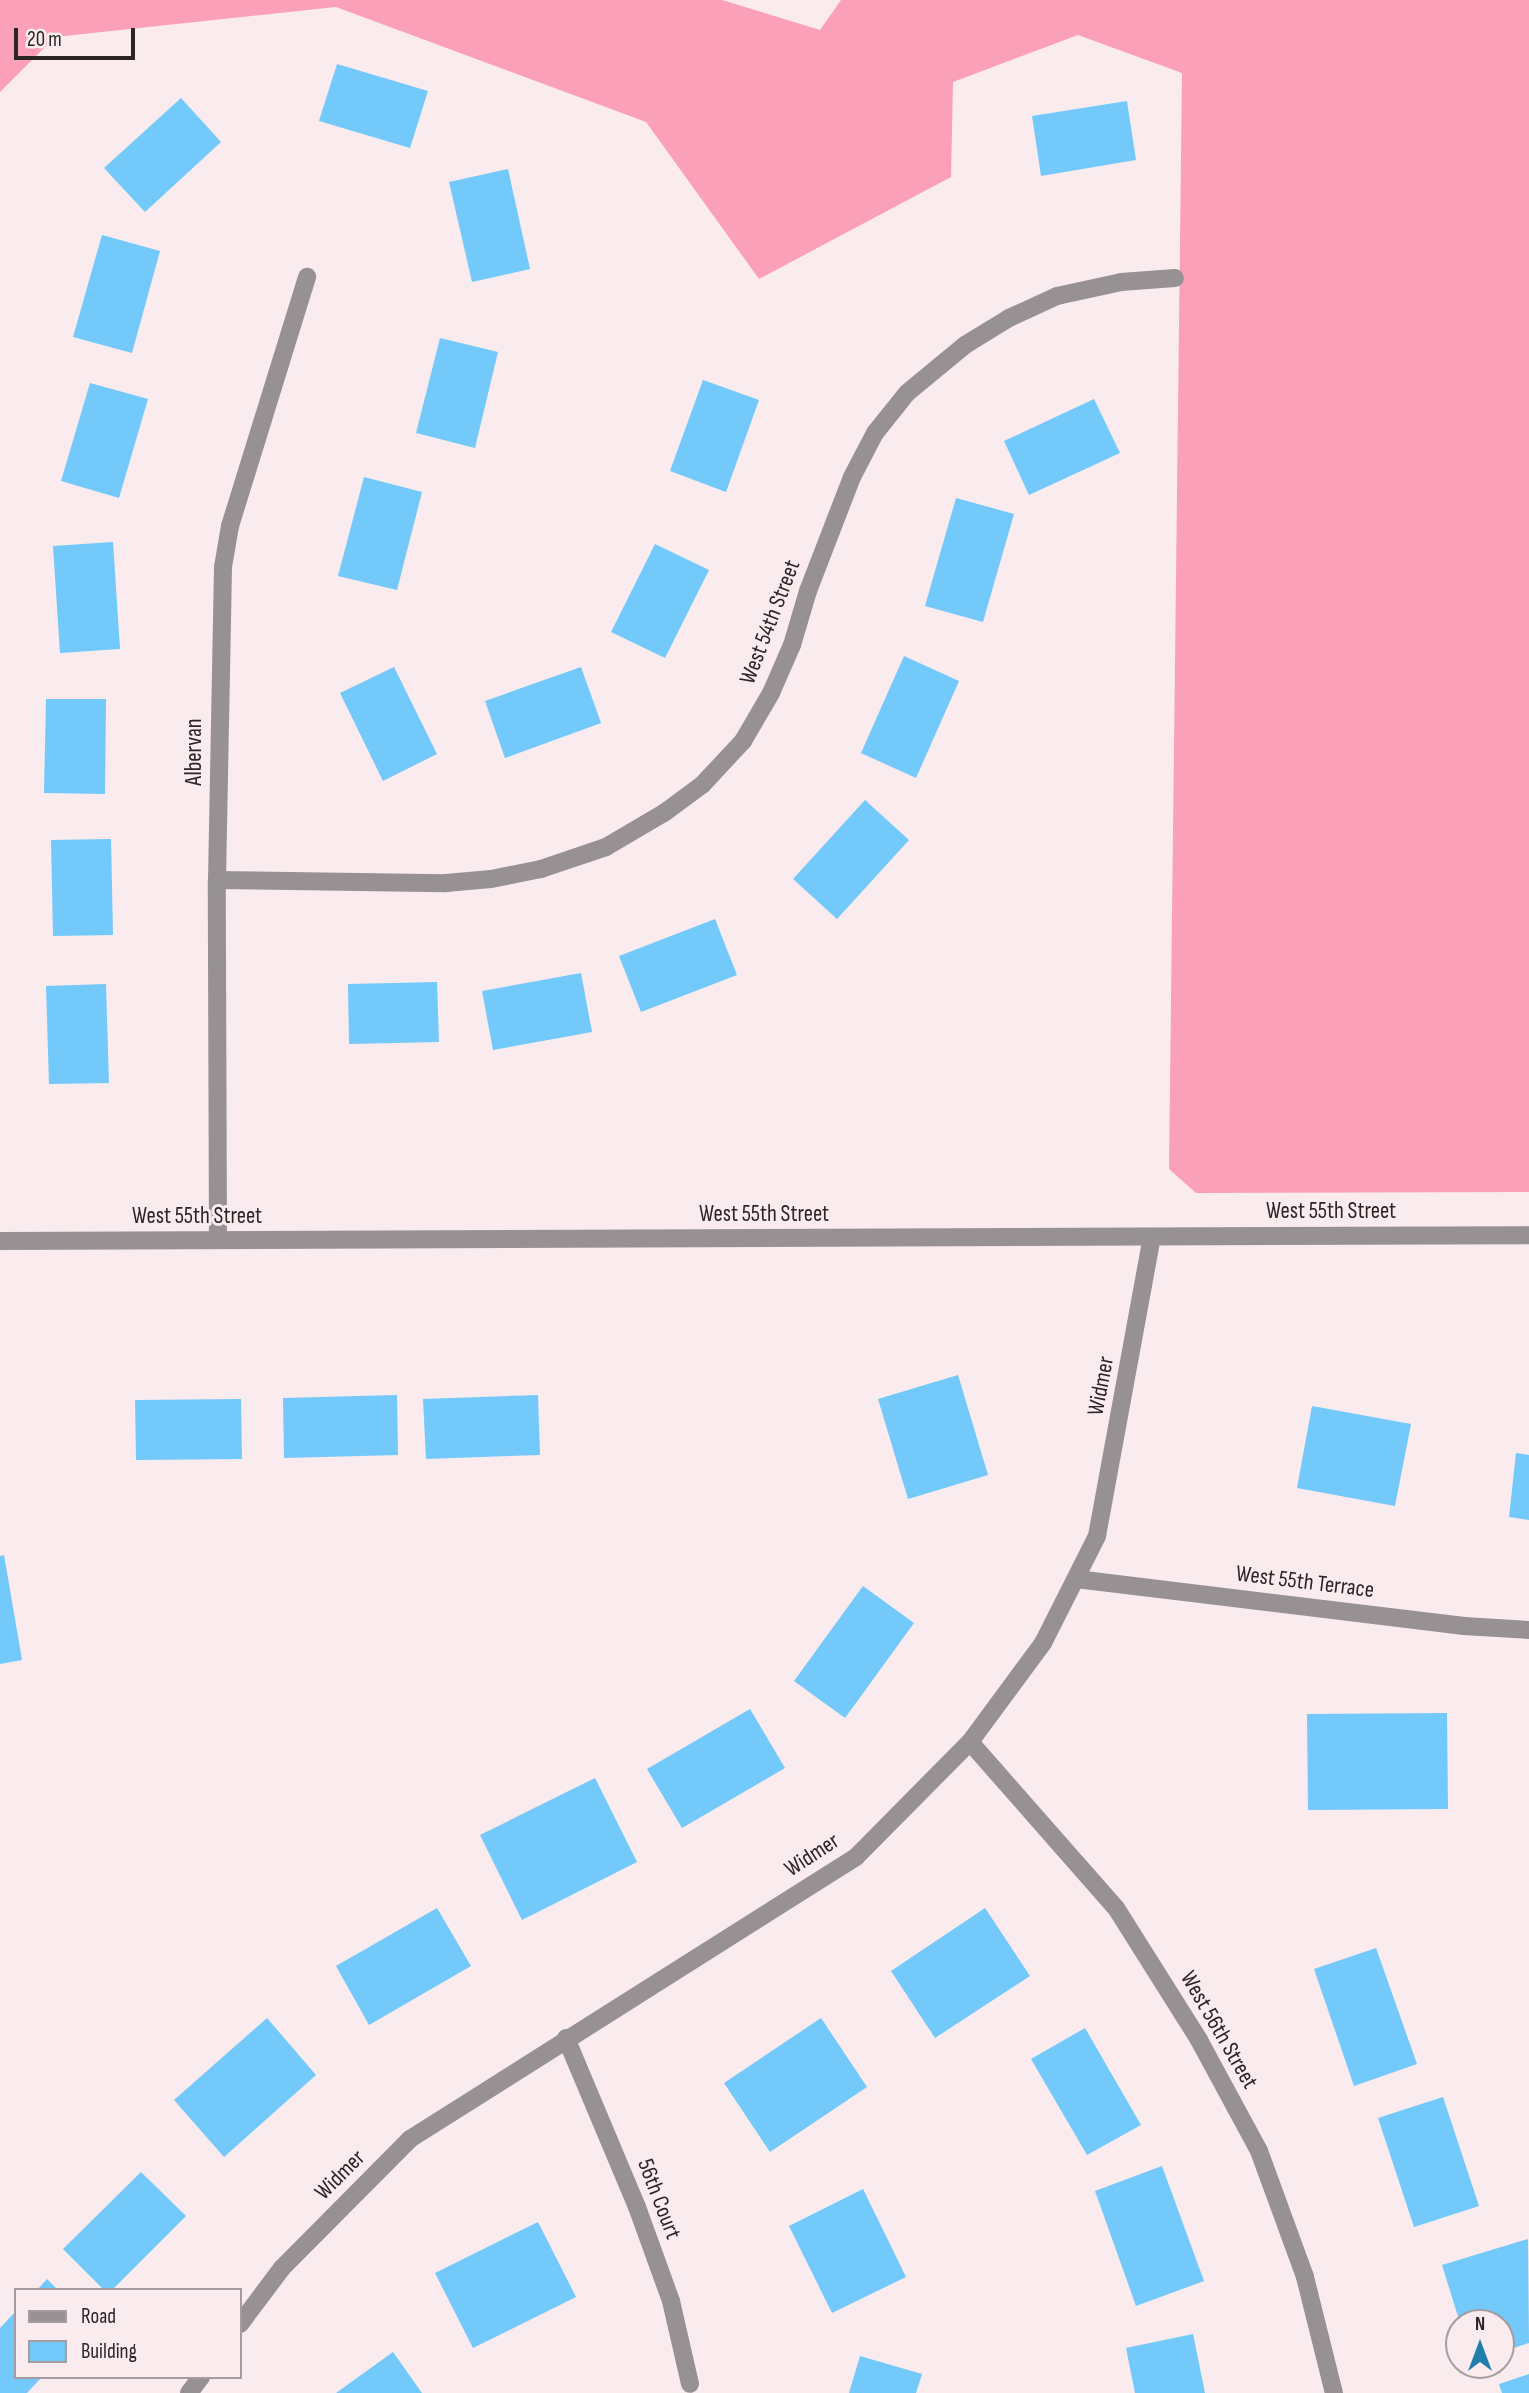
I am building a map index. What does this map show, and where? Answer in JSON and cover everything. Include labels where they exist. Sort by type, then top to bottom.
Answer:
[{"type":"street","name":"Albervan","points":[[218,1240],[217,880],[223,567],[230,526],[307,277]]},
{"type":"street","name":"West 54th Street","points":[[217,880],[446,883],[491,878],[541,869],[606,847],[664,813],[702,785],[743,741],[771,694],[852,477],[875,433],[907,393],[965,345],[1009,318],[1058,296],[1121,282],[1175,278]]},
{"type":"street","name":"West 55th Street","points":[[0,1241],[1529,1235]]},
{"type":"street","name":"Widmer","points":[[242,2322],[282,2268],[411,2139],[566,2038],[856,1857],[970,1742],[1043,1643],[1097,1536],[1153,1237]]},
{"type":"street","name":"West 55th Terrace","points":[[1076,1579],[1464,1626],[1529,1630]]},
{"type":"street","name":"West 56th Street","points":[[970,1742],[1116,1908],[1199,2040],[1259,2151],[1305,2277],[1334,2393]]},
{"type":"street","name":"56th Court","points":[[566,2038],[646,2231],[671,2301],[690,2384]]},
{"type":"shaded area","points":[[0,0],[722,0],[820,30],[841,0],[1529,0],[1529,1192],[1196,1193],[1169,1169],[1182,73],[1078,35],[953,82],[951,177],[759,279],[646,122],[336,7],[55,37],[0,92]]},
{"type":"building","points":[[337,64],[428,91],[410,148],[319,121]]},
{"type":"building","points":[[181,98],[221,142],[145,212],[104,168]]},
{"type":"building","points":[[1127,101],[1136,160],[1041,176],[1032,116]]},
{"type":"building","points":[[508,169],[530,269],[472,282],[449,182]]},
{"type":"building","points":[[102,235],[160,251],[132,353],[73,337]]},
{"type":"building","points":[[440,338],[498,352],[475,448],[416,433]]},
{"type":"building","points":[[703,380],[759,400],[726,492],[670,471]]},
{"type":"building","points":[[90,383],[148,399],[119,498],[61,481]]},
{"type":"building","points":[[1094,399],[1120,453],[1029,495],[1004,441]]},
{"type":"building","points":[[364,477],[422,492],[397,590],[338,576]]},
{"type":"building","points":[[956,498],[1014,514],[983,622],[925,606]]},
{"type":"building","points":[[113,542],[120,649],[60,653],[53,546]]},
{"type":"building","points":[[655,544],[709,570],[665,658],[611,632]]},
{"type":"building","points":[[904,656],[959,681],[916,778],[861,753]]},
{"type":"building","points":[[394,667],[437,754],[383,781],[340,693]]},
{"type":"building","points":[[581,667],[601,723],[505,758],[485,701]]},
{"type":"building","points":[[46,699],[106,699],[105,794],[44,793]]},
{"type":"building","points":[[865,800],[909,840],[837,919],[793,879]]},
{"type":"building","points":[[111,839],[113,935],[53,936],[51,840]]},
{"type":"building","points":[[715,919],[737,975],[641,1012],[619,956]]},
{"type":"building","points":[[581,973],[592,1032],[493,1050],[482,991]]},
{"type":"building","points":[[437,982],[439,1042],[349,1044],[348,984]]},
{"type":"building","points":[[106,984],[109,1083],[49,1084],[46,986]]},
{"type":"building","points":[[958,1375],[988,1475],[908,1499],[878,1399]]},
{"type":"building","points":[[397,1395],[398,1455],[284,1458],[283,1398]]},
{"type":"building","points":[[538,1395],[540,1455],[426,1459],[423,1399]]},
{"type":"building","points":[[241,1399],[242,1459],[136,1460],[135,1400]]},
{"type":"building","points":[[1312,1406],[1411,1424],[1395,1506],[1297,1488]]},
{"type":"building","points":[[1516,1453],[1529,1455],[1529,1520],[1509,1517]]},
{"type":"building","points":[[4,1555],[22,1660],[0,1664],[0,1556]]},
{"type":"building","points":[[863,1586],[914,1623],[845,1718],[794,1681]]},
{"type":"building","points":[[750,1709],[785,1768],[682,1828],[647,1769]]},
{"type":"building","points":[[1447,1713],[1448,1809],[1308,1810],[1307,1714]]},
{"type":"building","points":[[595,1778],[637,1862],[522,1920],[480,1835]]},
{"type":"building","points":[[437,1908],[471,1966],[369,2025],[336,1966]]},
{"type":"building","points":[[985,1908],[1030,1976],[935,2038],[891,1971]]},
{"type":"building","points":[[1376,1948],[1417,2064],[1354,2086],[1314,1969]]},
{"type":"building","points":[[267,2018],[316,2075],[224,2157],[174,2100]]},
{"type":"building","points":[[821,2018],[867,2087],[770,2152],[724,2083]]},
{"type":"building","points":[[1085,2028],[1141,2125],[1087,2155],[1031,2059]]},
{"type":"building","points":[[1443,2097],[1479,2206],[1414,2227],[1378,2118]]},
{"type":"building","points":[[1162,2166],[1204,2281],[1136,2306],[1095,2191]]},
{"type":"building","points":[[141,2172],[186,2216],[114,2288],[102,2288],[63,2249]]},
{"type":"building","points":[[863,2189],[906,2277],[832,2313],[789,2226]]},
{"type":"building","points":[[538,2222],[576,2297],[473,2348],[435,2273]]},
{"type":"building","points":[[1528,2239],[1529,2343],[1515,2348],[1515,2309],[1456,2309],[1442,2265]]},
{"type":"building","points":[[47,2279],[56,2288],[39,2288]]},
{"type":"building","points":[[14,2313],[14,2379],[40,2379],[27,2393],[0,2393],[0,2328]]},
{"type":"building","points":[[1193,2334],[1205,2393],[1135,2393],[1126,2348]]},
{"type":"building","points":[[393,2352],[422,2393],[336,2393]]},
{"type":"building","points":[[860,2356],[922,2374],[916,2393],[849,2393]]},
{"type":"building","points":[[1529,2374],[1529,2393],[1502,2393],[1499,2384]]}]
